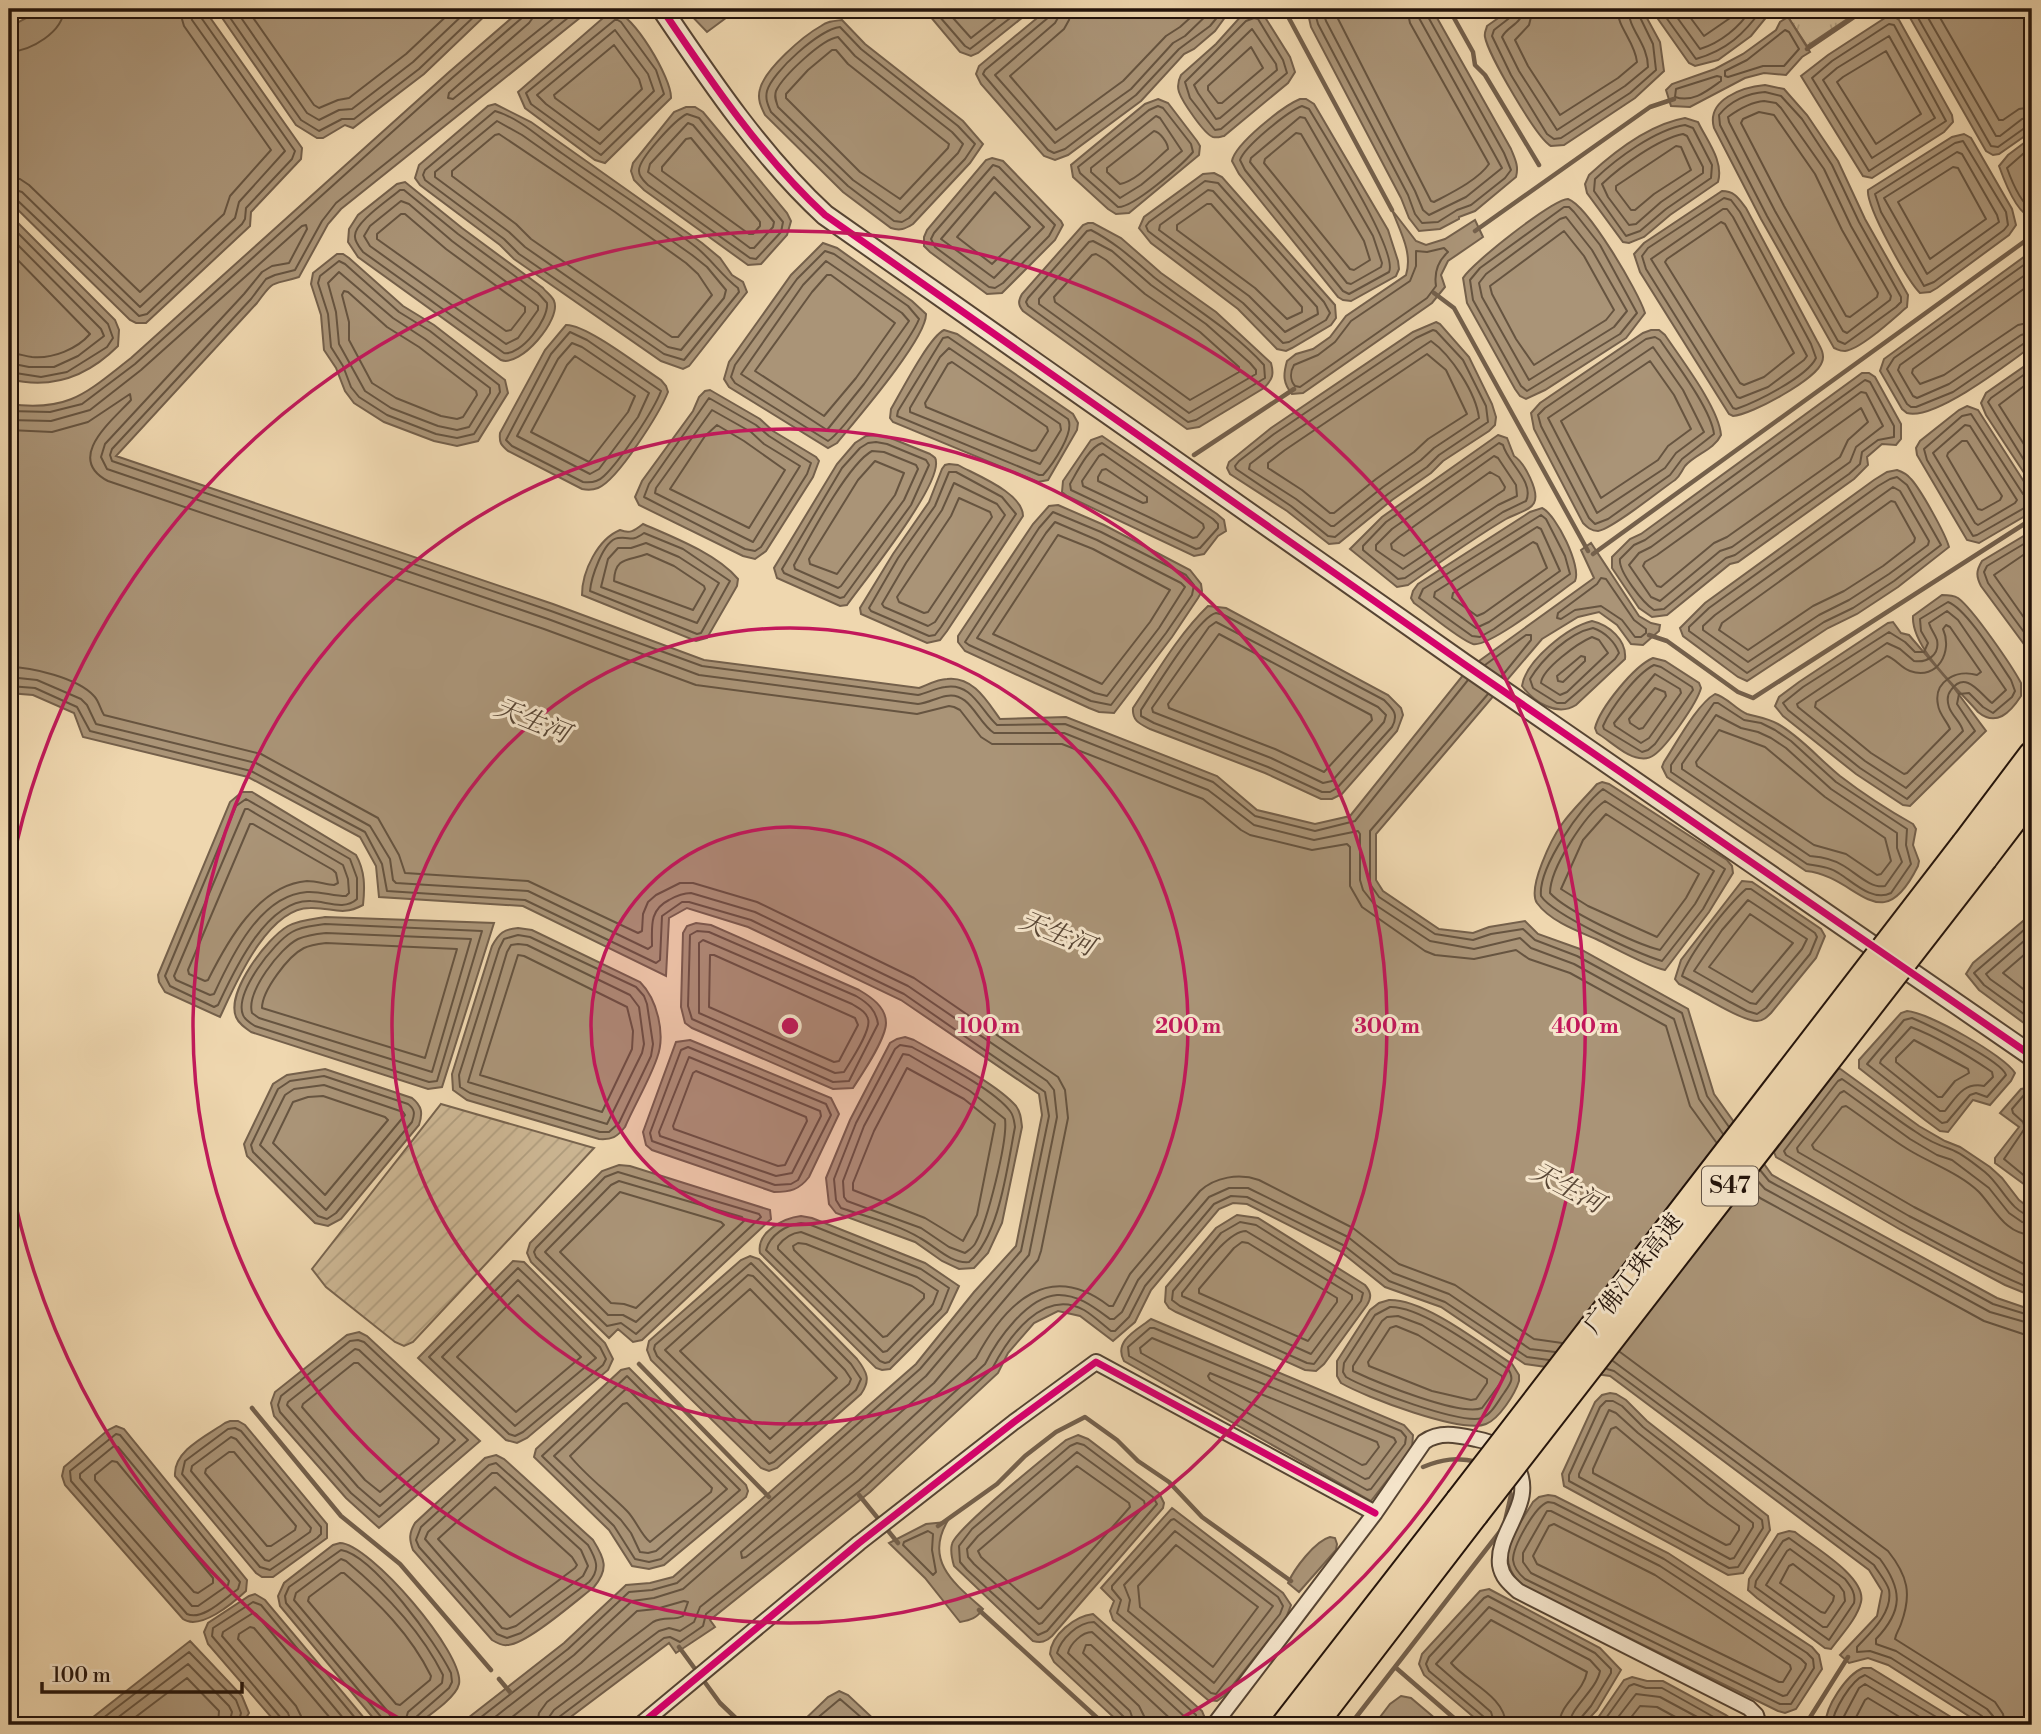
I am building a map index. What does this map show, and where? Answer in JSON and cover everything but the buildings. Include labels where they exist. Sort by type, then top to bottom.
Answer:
[{"type":"highway","name":"广佛江珠高速","points":[[1313,1725],[1467,1508],[1974,851],[2032,755]]},
{"type":"highway","name":"广佛江珠高速","points":[[1974,851],[2032,794]]},
{"type":"highway","name":"广佛江珠高速","points":[[1285,1725],[1467,1508]]},
{"type":"street","points":[[662,9],[718,93],[805,196],[825,215],[1464,664],[2032,1056]]},
{"type":"street","points":[[640,1725],[859,1544],[1014,1422],[1096,1362],[1375,1513]]},
{"type":"street","points":[[1214,1725],[1375,1513],[1424,1442],[1444,1434],[1470,1437],[1494,1444],[1510,1453],[1519,1469],[1523,1485],[1522,1501],[1501,1551],[1502,1574],[1510,1584],[1518,1591],[1749,1708],[1756,1715],[1759,1725]]},
{"type":"green space","points":[[1801,9],[1862,9],[1807,46],[1788,17]]},
{"type":"green space","points":[[441,1104],[594,1148],[413,1342],[404,1346],[395,1342],[326,1287],[312,1269]]},
{"type":"water","points":[[43,9],[204,9],[302,148],[301,159],[251,212],[250,226],[146,323],[130,320],[9,201],[9,27]]},
{"type":"water","points":[[216,9],[492,9],[424,74],[353,128],[345,125],[323,138],[317,138],[296,125]]},
{"type":"water","name":"天生河","points":[[522,9],[591,9],[341,209],[328,224],[299,277],[274,284],[267,290],[116,456],[553,604],[704,660],[919,688],[944,679],[964,681],[978,691],[1000,719],[1066,717],[1217,776],[1257,810],[1315,824],[1350,816],[1468,669],[1594,578],[1581,550],[1591,543],[1639,616],[1660,625],[1659,631],[1643,645],[1631,644],[1617,625],[1599,612],[1578,617],[1542,639],[1376,834],[1376,880],[1383,891],[1439,929],[1473,933],[1489,927],[1525,921],[1538,934],[1580,949],[1688,1009],[1714,1094],[1772,1175],[1997,1298],[2032,1310],[2032,1725],[1983,1725],[1888,1665],[1868,1658],[1849,1663],[1840,1655],[1877,1616],[1882,1591],[1869,1570],[1610,1376],[1525,1364],[1441,1307],[1385,1287],[1340,1251],[1247,1204],[1233,1203],[1219,1209],[1151,1290],[1135,1322],[1113,1341],[1080,1316],[1058,1311],[1034,1323],[1008,1353],[998,1373],[870,1492],[710,1620],[715,1627],[676,1653],[669,1643],[560,1725],[459,1725],[564,1643],[626,1585],[673,1577],[916,1364],[974,1292],[1016,1246],[1042,1115],[1039,1094],[901,1000],[748,927],[687,908],[669,918],[666,976],[523,906],[379,897],[376,866],[360,837],[248,777],[83,737],[74,713],[33,695],[9,693],[9,404],[47,405],[76,397],[131,358]]},
{"type":"water","points":[[685,9],[738,9],[707,32]]},
{"type":"water","points":[[924,9],[1033,9],[971,56],[960,52]]},
{"type":"water","points":[[1048,9],[1231,9],[1215,31],[1184,54],[1141,101],[1068,155],[1055,160],[1044,156],[981,84],[976,74],[979,66]]},
{"type":"water","points":[[1307,9],[1432,9],[1511,149],[1517,166],[1516,177],[1475,211],[1440,229],[1419,231],[1409,218],[1311,27]]},
{"type":"water","points":[[1511,9],[1642,9],[1660,42],[1664,71],[1635,98],[1564,145],[1551,146],[1535,128],[1514,95],[1485,37],[1487,26]]},
{"type":"water","points":[[1651,9],[1773,9],[1751,36],[1718,60],[1695,66],[1689,63]]},
{"type":"water","points":[[1905,9],[2032,9],[2032,131],[1999,154],[1993,155],[1986,151]]},
{"type":"water","points":[[1256,10],[1263,14],[1290,57],[1295,72],[1288,83],[1224,136],[1213,137],[1199,124],[1184,102],[1178,90],[1179,79],[1242,15]]},
{"type":"water","points":[[614,11],[622,15],[641,34],[665,77],[671,98],[605,163],[595,160],[525,108],[518,92]]},
{"type":"water","points":[[1888,16],[1899,20],[1952,115],[1953,122],[1944,132],[1872,178],[1863,176],[1801,76]]},
{"type":"water","points":[[1788,17],[1810,52],[1786,75],[1764,73],[1745,78],[1690,107],[1671,106],[1666,90],[1672,84],[1715,69],[1743,54],[1776,30],[1780,22]]},
{"type":"water","points":[[842,20],[865,44],[963,121],[983,144],[970,163],[913,224],[902,229],[891,228],[843,192],[765,115],[760,103],[759,93],[763,81],[786,54],[824,24]]},
{"type":"water","points":[[1765,85],[1784,89],[1807,115],[1838,161],[1865,219],[1908,295],[1907,307],[1852,349],[1843,351],[1834,348],[1761,219],[1714,128],[1715,110],[1728,97]]},
{"type":"water","points":[[1158,99],[1168,103],[1197,141],[1200,146],[1199,155],[1129,213],[1116,214],[1073,177],[1071,165],[1145,104]]},
{"type":"water","points":[[1300,99],[1314,104],[1388,230],[1398,261],[1396,276],[1351,301],[1338,297],[1239,174],[1232,161],[1241,145],[1261,126]]},
{"type":"water","points":[[495,104],[531,122],[702,243],[720,258],[732,275],[743,282],[747,292],[689,366],[683,369],[661,361],[514,259],[500,245],[420,185],[415,178],[419,165],[488,106]]},
{"type":"water","points":[[695,107],[703,112],[791,221],[787,235],[761,264],[748,265],[634,180],[631,171],[633,163],[674,112]]},
{"type":"water","points":[[1685,118],[1698,122],[1710,144],[1719,166],[1718,182],[1670,215],[1644,237],[1629,243],[1623,242],[1587,193],[1585,184],[1589,175],[1646,132]]},
{"type":"water","points":[[1964,134],[1971,138],[2012,209],[2016,225],[2009,235],[1937,288],[1920,293],[1888,243],[1873,211],[1868,190],[1952,137]]},
{"type":"water","points":[[2032,137],[2032,217],[2026,215],[2016,204],[1999,166],[2008,155]]},
{"type":"water","points":[[992,158],[1003,161],[1063,225],[1055,240],[1002,293],[987,294],[930,252],[924,246],[924,237],[986,160]]},
{"type":"water","points":[[1214,173],[1222,177],[1335,305],[1336,318],[1331,325],[1286,351],[1277,349],[1238,309],[1151,243],[1139,228],[1144,217],[1203,174]]},
{"type":"water","points":[[405,182],[543,288],[553,299],[555,309],[546,330],[518,357],[501,360],[358,257],[348,242],[349,229],[358,215],[397,184]]},
{"type":"water","points":[[1722,191],[1733,194],[1746,208],[1820,346],[1823,357],[1817,369],[1796,386],[1754,410],[1733,416],[1729,414],[1640,272],[1634,254],[1644,243]]},
{"type":"water","points":[[1568,199],[1577,205],[1599,232],[1623,269],[1645,313],[1626,338],[1545,390],[1526,399],[1515,389],[1467,303],[1463,278],[1513,233],[1546,210]]},
{"type":"water","points":[[1392,210],[1416,241],[1426,245],[1445,239],[1475,220],[1483,237],[1448,261],[1441,275],[1445,287],[1432,303],[1303,393],[1292,394],[1285,379],[1287,361],[1296,354],[1313,349],[1330,337],[1346,316],[1406,275],[1407,250]]},
{"type":"water","points":[[9,214],[115,320],[119,330],[118,346],[81,373],[54,382],[9,379]]},
{"type":"water","points":[[1088,223],[1121,238],[1161,273],[1216,312],[1271,363],[1272,376],[1267,385],[1199,427],[1187,429],[1023,311],[1019,303],[1022,294],[1083,225]]},
{"type":"water","points":[[823,243],[837,248],[912,301],[926,314],[923,326],[903,360],[837,443],[828,448],[729,387],[724,379],[729,362],[791,275]]},
{"type":"water","points":[[2032,251],[2032,346],[1952,400],[1919,413],[1907,413],[1880,371],[1884,359]]},
{"type":"water","points":[[337,254],[349,258],[403,306],[434,325],[505,380],[508,393],[478,441],[457,446],[434,441],[384,422],[354,403],[324,350],[321,315],[311,284],[313,273]]},
{"type":"water","points":[[1436,322],[1469,357],[1492,404],[1496,417],[1495,425],[1443,461],[1339,543],[1329,544],[1287,511],[1230,474],[1227,468],[1229,462],[1271,428],[1413,332]]},
{"type":"water","points":[[566,325],[587,331],[614,348],[661,380],[668,392],[648,429],[627,459],[606,482],[598,488],[588,490],[508,451],[500,439],[500,433],[545,350]]},
{"type":"water","points":[[944,330],[957,334],[1073,414],[1078,423],[1077,430],[1048,480],[1038,482],[893,422],[890,418],[891,409],[916,366],[931,343]]},
{"type":"water","points":[[1651,330],[1659,330],[1665,335],[1689,370],[1714,411],[1721,435],[1714,444],[1689,462],[1675,480],[1636,509],[1604,529],[1593,530],[1583,523],[1534,429],[1531,413],[1540,403]]},
{"type":"water","points":[[2032,361],[2032,485],[1981,403],[1986,393]]},
{"type":"water","points":[[1862,373],[1875,377],[1901,424],[1901,439],[1896,445],[1882,444],[1867,457],[1868,465],[1854,479],[1738,562],[1730,564],[1667,615],[1652,617],[1639,608],[1612,568],[1612,557],[1630,539],[1641,534]]},
{"type":"water","points":[[710,390],[760,419],[773,431],[819,461],[813,477],[766,551],[755,559],[743,556],[639,505],[635,497],[642,481],[693,411],[699,397]]},
{"type":"water","points":[[1967,406],[1978,410],[2030,491],[2032,507],[2030,513],[1979,543],[1967,540],[1917,455],[1916,448],[1920,441]]},
{"type":"water","points":[[876,435],[930,454],[936,460],[934,475],[914,512],[884,556],[847,605],[840,606],[777,578],[774,568],[837,464],[855,443],[866,436]]},
{"type":"water","points":[[1498,435],[1507,438],[1514,456],[1530,478],[1535,498],[1529,508],[1506,519],[1408,585],[1397,587],[1350,549],[1382,517]]},
{"type":"water","points":[[1102,436],[1217,514],[1224,520],[1226,531],[1218,536],[1204,554],[1194,556],[1067,496],[1062,492],[1063,481],[1091,440]]},
{"type":"water","points":[[949,464],[958,465],[1007,492],[1021,508],[1023,516],[947,631],[940,640],[927,643],[861,614],[860,608],[929,502],[942,469]]},
{"type":"water","points":[[1897,470],[1906,474],[1915,485],[1938,522],[1949,547],[1898,587],[1857,614],[1828,628],[1747,681],[1683,636],[1680,628],[1705,603],[1874,480],[1887,472]]},
{"type":"water","points":[[1058,505],[1104,525],[1190,570],[1201,584],[1202,591],[1172,637],[1114,713],[1089,708],[965,651],[958,642],[958,636],[1033,524],[1049,506]]},
{"type":"water","points":[[1542,508],[1554,520],[1571,553],[1575,565],[1575,581],[1508,629],[1481,643],[1473,644],[1467,641],[1414,603],[1411,598],[1418,584],[1530,512]]},
{"type":"water","points":[[643,524],[707,554],[738,579],[737,586],[707,638],[696,641],[582,595],[588,566],[598,548],[612,534],[620,530],[632,531]]},
{"type":"water","points":[[2032,531],[2032,655],[1981,586],[1977,574],[1982,561]]},
{"type":"water","points":[[1942,595],[1956,597],[1965,604],[1992,638],[2021,683],[2021,696],[2002,716],[1991,718],[1978,712],[1937,667],[1920,641],[1914,628],[1913,616]]},
{"type":"water","points":[[1208,606],[1226,608],[1388,695],[1401,708],[1403,715],[1397,731],[1342,794],[1332,799],[1321,799],[1265,773],[1150,729],[1135,719],[1133,708],[1177,642]]},
{"type":"water","points":[[1592,621],[1616,634],[1623,646],[1625,659],[1576,705],[1561,709],[1539,702],[1522,686],[1531,666],[1560,637]]},
{"type":"water","points":[[1893,622],[1901,633],[1909,635],[1951,684],[1986,731],[1910,806],[1903,805],[1856,774],[1783,716],[1775,706],[1779,697],[1799,682]]},
{"type":"water","points":[[1653,658],[1665,661],[1699,683],[1701,688],[1688,713],[1660,750],[1647,758],[1634,757],[1597,733],[1595,728],[1619,688],[1645,662]]},
{"type":"water","points":[[1715,694],[1747,714],[1770,720],[1786,729],[1848,782],[1913,824],[1916,829],[1913,845],[1919,861],[1918,866],[1904,888],[1892,900],[1880,902],[1867,899],[1824,875],[1806,871],[1667,777],[1662,767],[1664,762],[1694,715]]},
{"type":"water","points":[[1602,782],[1727,860],[1732,866],[1733,873],[1709,912],[1665,970],[1564,925],[1537,903],[1535,886],[1552,840],[1570,814],[1597,784]]},
{"type":"water","points":[[242,792],[252,792],[356,855],[364,879],[363,905],[342,911],[310,908],[294,911],[280,921],[255,950],[220,1017],[165,992],[158,975],[230,802]]},
{"type":"water","points":[[1742,881],[1752,882],[1821,929],[1825,936],[1816,958],[1771,1013],[1759,1021],[1730,1011],[1679,984],[1675,979],[1681,960]]},
{"type":"water","points":[[2032,916],[2032,1029],[1979,990],[1966,974],[1973,963]]},
{"type":"water","points":[[325,917],[494,923],[442,1087],[428,1089],[251,1032],[239,1022],[235,1006],[237,994],[260,953],[288,926]]},
{"type":"water","points":[[696,923],[711,925],[859,990],[877,1003],[885,1017],[885,1030],[853,1088],[833,1089],[685,1023],[681,1007],[683,933],[687,926]]},
{"type":"water","points":[[518,928],[532,930],[640,982],[651,998],[660,1028],[660,1049],[625,1127],[614,1137],[599,1139],[467,1100],[453,1090],[452,1074],[492,946],[502,932]]},
{"type":"water","points":[[1907,1011],[1931,1019],[1965,1036],[1997,1056],[2015,1073],[1990,1105],[1973,1100],[1948,1132],[1940,1131],[1859,1068],[1859,1060],[1901,1013]]},
{"type":"water","points":[[905,1037],[982,1079],[1007,1097],[1020,1114],[1022,1127],[1002,1223],[988,1253],[974,1268],[959,1269],[915,1242],[836,1213],[829,1204],[826,1178],[850,1120],[890,1043]]},
{"type":"water","points":[[690,1040],[831,1098],[839,1114],[809,1177],[802,1185],[789,1191],[774,1192],[652,1150],[646,1145],[643,1132],[676,1042]]},
{"type":"water","points":[[1839,1068],[1919,1126],[1960,1147],[1990,1167],[2019,1200],[2032,1210],[2032,1296],[2005,1285],[1901,1230],[1776,1157],[1774,1152]]},
{"type":"water","points":[[325,1069],[412,1098],[420,1107],[421,1113],[419,1125],[341,1219],[328,1226],[315,1223],[247,1156],[244,1144],[273,1084],[287,1075]]},
{"type":"water","points":[[2032,1087],[2032,1190],[1995,1163],[1995,1158],[2019,1127],[2000,1113],[2021,1089]]},
{"type":"water","points":[[619,1165],[630,1166],[770,1210],[771,1219],[642,1340],[633,1342],[618,1329],[609,1338],[531,1262],[527,1253],[530,1243],[602,1171]]},
{"type":"water","points":[[1237,1215],[1258,1218],[1369,1290],[1367,1305],[1316,1371],[1305,1370],[1176,1312],[1165,1302],[1166,1287],[1216,1228]]},
{"type":"water","points":[[801,1216],[925,1263],[959,1286],[947,1312],[890,1369],[876,1368],[760,1253],[762,1239],[773,1227]]},
{"type":"water","points":[[750,1256],[759,1259],[857,1359],[866,1376],[866,1384],[861,1394],[777,1468],[769,1471],[761,1468],[651,1360],[647,1350],[649,1341],[741,1260]]},
{"type":"water","points":[[513,1261],[524,1262],[605,1343],[613,1359],[608,1370],[527,1438],[517,1443],[506,1440],[418,1358]]},
{"type":"water","points":[[1389,1300],[1419,1307],[1436,1315],[1512,1364],[1519,1375],[1519,1381],[1510,1399],[1496,1417],[1486,1424],[1457,1424],[1391,1405],[1341,1383],[1337,1376],[1337,1361],[1370,1310]]},
{"type":"water","points":[[1151,1319],[1404,1425],[1413,1435],[1412,1448],[1371,1501],[1124,1361],[1121,1354],[1124,1342]]},
{"type":"water","points":[[359,1332],[367,1336],[480,1441],[379,1528],[346,1498],[274,1416],[271,1403],[275,1392],[347,1335]]},
{"type":"water","points":[[629,1368],[746,1485],[748,1491],[746,1497],[664,1565],[649,1569],[632,1566],[609,1530],[534,1457],[536,1449],[621,1370]]},
{"type":"water","points":[[1610,1393],[1626,1400],[1647,1421],[1768,1516],[1770,1530],[1743,1573],[1728,1575],[1564,1486],[1562,1474],[1595,1402],[1602,1395]]},
{"type":"water","points":[[230,1421],[245,1425],[327,1524],[327,1538],[273,1577],[262,1577],[256,1573],[175,1476],[179,1459],[192,1445]]},
{"type":"water","points":[[116,1426],[124,1429],[247,1580],[246,1591],[207,1619],[190,1622],[183,1619],[65,1485],[62,1476],[64,1467]]},
{"type":"water","points":[[1078,1435],[1088,1439],[1159,1493],[1164,1503],[1163,1508],[1052,1636],[1043,1642],[1033,1641],[954,1566],[952,1544],[969,1523],[1003,1492],[1066,1440]]},
{"type":"water","points":[[496,1455],[504,1459],[593,1540],[604,1564],[602,1575],[594,1587],[526,1638],[505,1645],[492,1640],[413,1550],[410,1539],[415,1523],[485,1458]]},
{"type":"water","points":[[1548,1495],[1555,1496],[1668,1553],[1812,1647],[1819,1655],[1822,1669],[1796,1709],[1785,1713],[1778,1711],[1521,1585],[1509,1564],[1510,1544],[1533,1502]]},
{"type":"water","points":[[1172,1508],[1283,1593],[1291,1605],[1286,1618],[1224,1696],[1217,1701],[1208,1700],[1113,1620],[1110,1611],[1114,1601],[1101,1588]]},
{"type":"water","points":[[947,1522],[939,1549],[941,1561],[946,1572],[983,1609],[973,1618],[960,1622],[925,1578],[889,1543],[926,1524]]},
{"type":"water","points":[[1795,1532],[1837,1563],[1856,1582],[1861,1592],[1861,1602],[1856,1615],[1831,1649],[1825,1648],[1748,1590],[1749,1579],[1778,1534]]},
{"type":"water","points":[[1330,1537],[1335,1538],[1336,1550],[1299,1592],[1288,1583],[1291,1577],[1312,1550]]},
{"type":"water","points":[[340,1543],[354,1548],[372,1561],[413,1602],[432,1626],[457,1669],[459,1684],[453,1695],[416,1725],[379,1725],[280,1606],[278,1596],[284,1583],[333,1545]]},
{"type":"water","points":[[1489,1589],[1600,1648],[1621,1670],[1597,1710],[1583,1725],[1483,1725],[1424,1675],[1419,1664],[1422,1654],[1480,1591]]},
{"type":"water","points":[[255,1594],[265,1600],[370,1725],[278,1725],[208,1644],[204,1632],[208,1623]]},
{"type":"water","points":[[1093,1614],[1202,1711],[1203,1725],[1122,1725],[1054,1662],[1050,1654],[1051,1647],[1059,1634],[1079,1618]]},
{"type":"water","points":[[190,1641],[242,1696],[249,1713],[242,1725],[83,1725]]},
{"type":"water","points":[[1863,1668],[1871,1668],[1964,1725],[1826,1725],[1826,1718],[1838,1692],[1850,1677]]},
{"type":"water","points":[[1632,1677],[1663,1681],[1740,1725],[1593,1725],[1624,1680]]},
{"type":"water","points":[[839,1691],[848,1695],[880,1725],[799,1725],[828,1697]]},
{"type":"water","points":[[1401,1696],[1411,1698],[1443,1725],[1374,1725],[1390,1704]]},
{"type":"waterway","points":[[1284,9],[1392,210]]},
{"type":"waterway","points":[[1449,9],[1473,52],[1475,65],[1485,75],[1539,165]]},
{"type":"waterway","points":[[1807,49],[1866,9]]},
{"type":"waterway","points":[[1475,231],[1650,107],[1674,99]]},
{"type":"waterway","points":[[1593,554],[2032,236]]},
{"type":"waterway","points":[[1434,293],[1454,308],[1588,551]]},
{"type":"waterway","points":[[1194,455],[1294,389]]},
{"type":"waterway","points":[[1649,635],[1667,641],[1738,692],[1753,698],[2032,519]]},
{"type":"waterway","points":[[639,1364],[769,1497]]},
{"type":"waterway","points":[[252,1408],[341,1516],[400,1564],[491,1670]]},
{"type":"waterway","points":[[938,1526],[997,1484],[1025,1456],[1056,1432],[1085,1417],[1117,1440],[1138,1461],[1169,1482],[1202,1517],[1291,1581]]},
{"type":"waterway","points":[[1423,1467],[1450,1460],[1478,1462]]},
{"type":"waterway","points":[[1505,1521],[1511,1495],[1508,1486]]},
{"type":"waterway","points":[[859,1495],[898,1543]]},
{"type":"waterway","points":[[1350,1725],[1502,1529]]},
{"type":"waterway","points":[[979,1610],[1105,1725]]},
{"type":"waterway","points":[[679,1647],[720,1703],[743,1725]]},
{"type":"waterway","points":[[1810,1725],[1809,1719],[1848,1657]]},
{"type":"waterway","points":[[1395,1667],[1462,1725]]},
{"type":"waterway","points":[[499,1679],[510,1692]]},
{"type":"cycle path","points":[[662,9],[758,143],[825,215],[1464,664],[2032,1056]]},
{"type":"cycle path","points":[[640,1725],[859,1543],[1096,1362],[1375,1513]]}]
